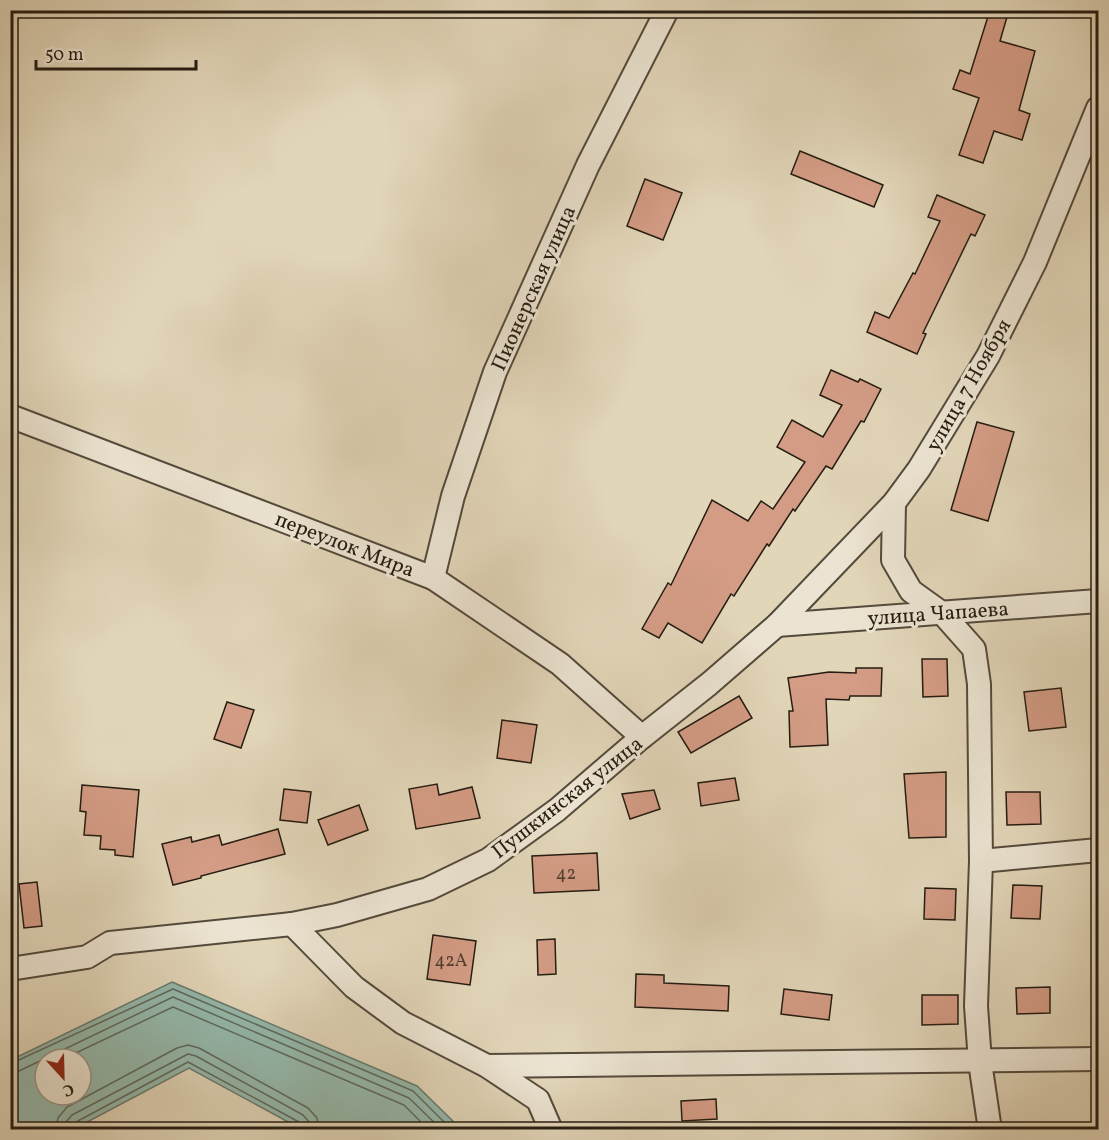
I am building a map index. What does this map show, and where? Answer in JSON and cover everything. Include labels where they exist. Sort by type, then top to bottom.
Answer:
[{"type":"street","name":"Пионерская улица","points":[[433,578],[453,496],[495,372],[588,165],[667,10]]},
{"type":"street","name":"улица 7 Ноября","points":[[777,625],[894,502],[919,469],[988,356],[1035,262],[1098,108]]},
{"type":"street","name":"переулок Мира","points":[[10,416],[433,578],[560,664],[642,737]]},
{"type":"street","points":[[894,502],[893,560],[911,591],[943,614],[974,649],[979,684],[981,861],[976,1006],[980,1062],[990,1130]]},
{"type":"street","name":"улица Чапаева","points":[[777,625],[1098,601]]},
{"type":"street","name":"Пушкинская улица","points":[[10,969],[87,957],[110,943],[292,924],[337,915],[428,889],[488,860],[557,810],[777,625]]},
{"type":"street","points":[[981,861],[1098,850]]},
{"type":"street","points":[[292,924],[354,987],[403,1023],[487,1066],[538,1100],[551,1130]]},
{"type":"street","points":[[487,1066],[1098,1059]]},
{"type":"water","points":[[172,982],[417,1086],[461,1129],[301,1129],[189,1068],[74,1129],[11,1129],[11,1060],[33,1049],[33,1107],[93,1107],[93,1047],[38,1047]]},
{"type":"building","points":[[990,10],[1009,10],[1000,41],[1035,51],[1019,110],[1030,114],[1022,140],[994,131],[983,163],[959,155],[979,98],[953,89],[960,70],[970,74]]},
{"type":"building","points":[[800,151],[883,185],[874,207],[791,174]]},
{"type":"building","points":[[645,179],[682,193],[663,240],[627,226]]},
{"type":"building","points":[[937,195],[985,215],[975,236],[971,234],[923,333],[926,334],[917,354],[867,332],[875,312],[889,318],[913,273],[915,274],[940,221],[928,217]]},
{"type":"building","points":[[831,370],[858,382],[860,379],[881,389],[864,422],[861,421],[832,469],[826,466],[795,511],[793,509],[769,546],[767,544],[734,596],[731,594],[702,643],[668,623],[659,638],[642,629],[668,583],[671,585],[712,500],[748,521],[761,501],[773,509],[805,462],[777,447],[792,420],[823,437],[842,405],[820,395]]},
{"type":"building","points":[[977,422],[1014,432],[988,521],[951,510]]},
{"type":"building","points":[[922,659],[947,659],[948,696],[923,697]]},
{"type":"building","points":[[856,668],[882,668],[881,696],[850,696],[849,700],[826,699],[828,745],[790,747],[789,711],[793,711],[788,678],[829,672],[856,673]]},
{"type":"building","points":[[1061,688],[1066,727],[1029,731],[1024,692]]},
{"type":"building","points":[[739,696],[752,718],[691,753],[678,732]]},
{"type":"building","points":[[227,702],[254,710],[241,748],[214,739]]},
{"type":"building","points":[[502,720],[537,725],[531,763],[497,758]]},
{"type":"building","points":[[946,772],[946,837],[909,838],[904,774]]},
{"type":"building","points":[[735,778],[739,800],[701,806],[698,783]]},
{"type":"building","points":[[437,784],[439,795],[472,787],[480,818],[416,829],[409,789]]},
{"type":"building","points":[[82,785],[139,790],[133,857],[115,855],[115,850],[100,849],[101,836],[84,835],[86,812],[80,811]]},
{"type":"building","points":[[284,789],[311,792],[307,823],[280,820]]},
{"type":"building","points":[[654,790],[660,809],[630,819],[622,794]]},
{"type":"building","points":[[1006,792],[1040,792],[1041,824],[1007,825]]},
{"type":"building","points":[[359,805],[368,830],[328,845],[318,820]]},
{"type":"building","points":[[278,829],[285,854],[173,885],[162,844],[191,837],[192,842],[219,835],[222,845]]},
{"type":"building","points":[[597,853],[599,890],[534,893],[532,856]]},
{"type":"building","points":[[37,882],[42,926],[24,928],[19,884]]},
{"type":"building","points":[[1013,885],[1042,886],[1040,919],[1011,918]]},
{"type":"building","points":[[925,888],[956,889],[955,920],[924,919]]},
{"type":"building","points":[[433,935],[476,941],[470,985],[427,979]]},
{"type":"building","points":[[555,939],[556,974],[538,975],[537,940]]},
{"type":"building","points":[[636,974],[664,975],[664,983],[729,986],[728,1011],[635,1007]]},
{"type":"building","points":[[1050,987],[1050,1013],[1017,1014],[1016,988]]},
{"type":"building","points":[[784,989],[832,995],[829,1020],[781,1014]]},
{"type":"building","points":[[922,995],[958,995],[958,1024],[922,1025]]},
{"type":"building","points":[[716,1099],[717,1119],[682,1121],[681,1101]]}]
